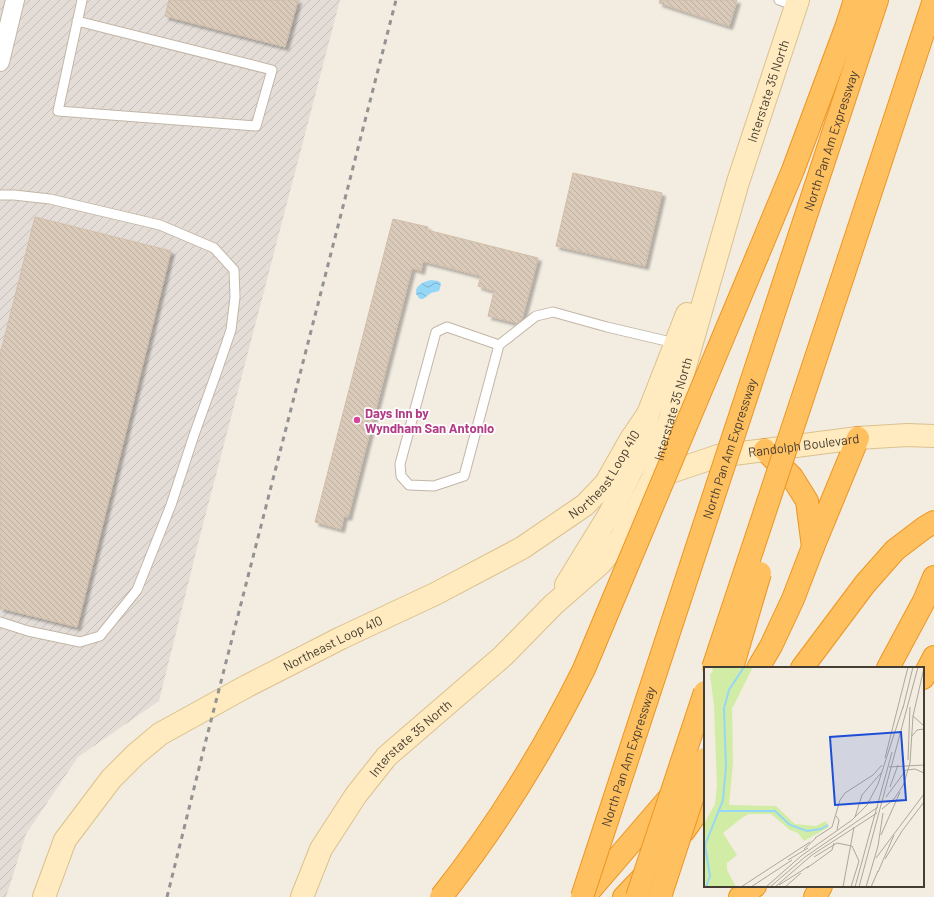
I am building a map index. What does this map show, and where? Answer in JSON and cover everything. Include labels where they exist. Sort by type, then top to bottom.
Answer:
[{"type":"highway","points":[[441,897],[467,865],[505,809],[541,750],[584,669],[793,170],[855,0]]},
{"type":"highway","name":"North Pan Am Expressway","points":[[583,897],[877,0]]},
{"type":"highway","points":[[713,667],[934,0]]},
{"type":"highway","points":[[732,667],[849,258]]},
{"type":"highway","points":[[759,667],[771,646],[793,599],[858,438]]},
{"type":"highway","points":[[765,450],[792,477],[807,501],[813,547]]},
{"type":"highway","points":[[803,667],[865,584],[894,550],[934,522]]},
{"type":"highway","points":[[889,667],[924,600],[934,577]]},
{"type":"highway","points":[[924,676],[934,657]]},
{"type":"highway","points":[[637,897],[704,695]]},
{"type":"highway","points":[[583,897],[704,759]]},
{"type":"highway","points":[[660,897],[704,761]]},
{"type":"highway","points":[[624,897],[677,841],[704,802]]},
{"type":"highway","points":[[726,897],[737,887]]},
{"type":"highway","points":[[740,897],[754,887]]},
{"type":"highway","points":[[815,897],[820,887]]},
{"type":"main road","name":"Interstate 35 North","points":[[302,897],[321,849],[356,795],[387,756],[503,656],[553,605],[601,563],[621,538],[653,478],[791,2]]},
{"type":"main road","name":"Interstate 35 North","points":[[553,605],[609,515],[642,450],[648,414],[738,182]]},
{"type":"main road","name":"Northeast Loop 410","points":[[44,897],[65,840],[110,779],[160,734],[254,682],[341,638],[435,594],[522,548],[585,505],[606,483],[631,439],[648,414]]},
{"type":"main road","name":"Randolph Boulevard","points":[[653,478],[718,456],[858,438],[907,435],[934,436]]},
{"type":"street","points":[[0,62],[15,0]]},
{"type":"lane","points":[[77,21],[272,70],[256,126],[58,111],[77,21],[82,0]]},
{"type":"lane","points":[[0,196],[14,195],[50,199],[160,225],[214,248],[234,270],[235,297],[231,330],[171,505],[137,590],[100,636],[80,642],[28,631],[0,622]]},
{"type":"lane","points":[[499,345],[447,326],[436,332],[400,464],[402,476],[409,485],[434,486],[464,476],[499,345],[536,316],[553,312],[607,327],[675,343]]},
{"type":"shaded area","points":[[0,0],[340,0],[199,540],[159,701],[78,757],[26,834],[6,897],[0,897]]},
{"type":"water","points":[[431,280],[441,283],[439,291],[431,293],[423,299],[420,299],[416,294],[418,286]]},
{"type":"building","points":[[169,0],[298,0],[285,47],[165,16]]},
{"type":"building","points":[[660,0],[737,0],[729,26],[659,3]]},
{"type":"building","points":[[573,173],[662,193],[645,266],[556,246]]},
{"type":"building","points":[[35,217],[171,251],[77,627],[0,608],[0,355]]},
{"type":"building","name":"Days Inn by Wyndham San Antonio","points":[[393,219],[428,227],[427,230],[538,258],[522,319],[517,323],[488,316],[494,291],[478,286],[481,276],[423,261],[421,271],[412,268],[348,517],[344,516],[341,529],[315,522]]},
{"type":"railway","points":[[167,897],[396,0]]},
{"type":"place","name":"Days Inn by Wyndham San Antonio","points":[[357,420]]}]
